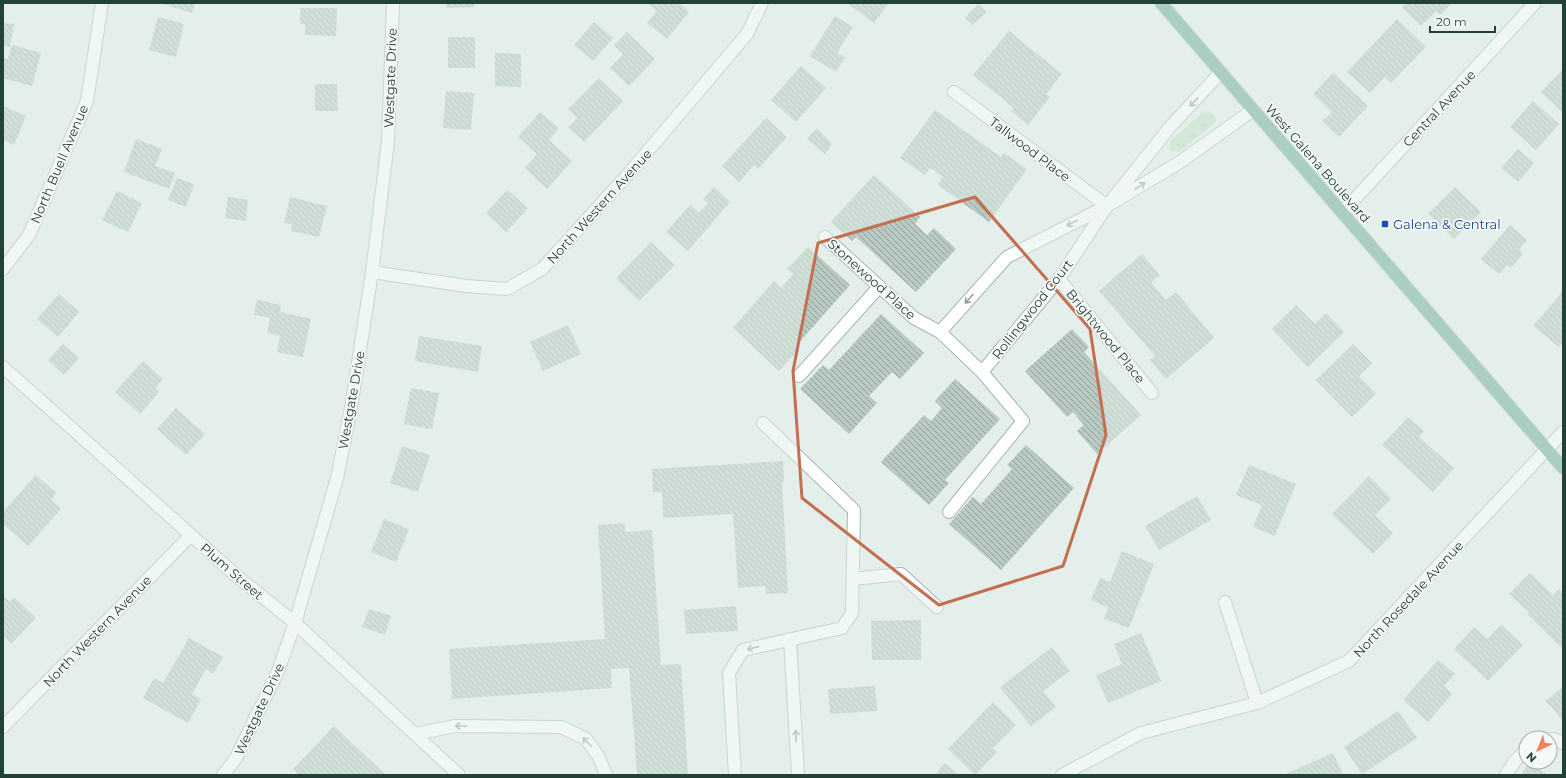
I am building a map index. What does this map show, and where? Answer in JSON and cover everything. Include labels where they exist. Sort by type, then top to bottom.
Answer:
[{"type":"main road","name":"West Galena Boulevard","points":[[1161,3],[1563,468]]},
{"type":"street","name":"North Buell Avenue","points":[[3,269],[29,235],[87,101],[102,3]]},
{"type":"street","name":"Westgate Drive","points":[[223,775],[236,758],[278,671],[294,623],[337,478],[352,402],[372,272],[388,141],[392,3]]},
{"type":"street","name":"North Western Avenue","points":[[372,272],[466,286],[507,289],[542,269],[630,172],[747,34],[762,3]]},
{"type":"street","name":"Central Avenue","points":[[1342,212],[1536,3]]},
{"type":"street","name":"Rollingwood Court","points":[[982,372],[1059,278],[1107,206],[1170,127],[1220,73]]},
{"type":"street","name":"Tallwood Place","points":[[954,92],[1107,206]]},
{"type":"street","name":"Rollingwood Court","points":[[940,332],[1007,257],[1107,206],[1180,162],[1253,110]]},
{"type":"street","name":"Stonewood Place","points":[[825,237],[914,318],[940,332],[982,372],[1023,421],[949,512]]},
{"type":"street","name":"Brightwood Place","points":[[1059,278],[1152,393]]},
{"type":"street","points":[[799,376],[879,287]]},
{"type":"street","name":"Plum Street","points":[[3,367],[239,578],[294,623],[459,775]]},
{"type":"street","points":[[735,775],[729,673],[743,650],[842,628],[852,613],[854,510],[763,423]]},
{"type":"street","name":"North Rosedale Avenue","points":[[1062,775],[1141,733],[1257,703],[1349,661],[1563,432]]},
{"type":"street","name":"North Western Avenue","points":[[3,727],[191,535]]},
{"type":"street","points":[[853,579],[901,574],[937,607]]},
{"type":"street","points":[[1225,602],[1257,703]]},
{"type":"street","points":[[790,639],[798,775]]},
{"type":"street","points":[[415,734],[455,726],[561,727],[586,739],[600,757],[606,775]]},
{"type":"street","points":[[1506,775],[1518,758]]},
{"type":"highlighted area","points":[[975,197],[1090,329],[1106,435],[1063,566],[939,605],[802,498],[793,371],[818,243]]},
{"type":"green space","points":[[1209,111],[1215,116],[1216,120],[1212,125],[1180,152],[1171,151],[1169,148],[1171,140],[1203,112]]},
{"type":"building","points":[[160,3],[195,3],[192,13]]},
{"type":"building","points":[[446,3],[474,3],[474,7],[446,8]]},
{"type":"building","points":[[647,3],[679,3],[689,12],[667,39],[647,23],[657,11]]},
{"type":"building","points":[[847,3],[886,3],[888,4],[874,23]]},
{"type":"building","points":[[1405,3],[1452,3],[1440,15],[1436,11],[1421,26],[1402,7]]},
{"type":"building","points":[[978,4],[987,12],[973,25],[965,18]]},
{"type":"building","points":[[300,8],[337,8],[336,36],[305,35],[305,24],[300,24]]},
{"type":"building","points":[[835,16],[853,27],[837,53],[845,58],[836,72],[810,56]]},
{"type":"building","points":[[158,17],[184,24],[176,57],[149,50]]},
{"type":"building","points":[[1397,19],[1426,47],[1391,83],[1385,77],[1370,93],[1347,72]]},
{"type":"building","points":[[594,22],[613,38],[593,61],[574,45]]},
{"type":"building","points":[[3,23],[14,24],[10,47],[3,46]]},
{"type":"building","points":[[1009,31],[1062,74],[1046,94],[1050,97],[1028,125],[1011,111],[1014,108],[973,75]]},
{"type":"building","points":[[627,32],[655,59],[629,86],[610,68],[623,54],[614,45]]},
{"type":"building","points":[[448,37],[475,37],[475,68],[448,68]]},
{"type":"building","points":[[12,45],[41,53],[32,86],[3,78],[3,58],[8,59]]},
{"type":"building","points":[[495,53],[521,54],[521,87],[495,86]]},
{"type":"building","points":[[801,66],[826,88],[796,122],[771,100]]},
{"type":"building","points":[[1563,69],[1563,113],[1541,92]]},
{"type":"building","points":[[1333,73],[1368,106],[1339,137],[1322,121],[1332,112],[1313,94]]},
{"type":"building","points":[[599,78],[623,101],[584,142],[568,127],[577,118],[568,109]]},
{"type":"building","points":[[315,84],[337,84],[338,111],[315,111]]},
{"type":"building","points":[[446,91],[474,93],[471,130],[443,128]]},
{"type":"building","points":[[1533,101],[1559,124],[1536,150],[1510,127]]},
{"type":"building","points":[[3,106],[26,116],[14,145],[3,140]]},
{"type":"building","points":[[935,110],[1001,157],[1004,153],[1027,169],[989,222],[938,185],[943,177],[930,168],[925,175],[900,158]]},
{"type":"building","points":[[540,112],[559,128],[549,140],[572,161],[547,189],[525,168],[537,154],[518,137]]},
{"type":"building","points":[[766,118],[787,137],[758,169],[754,165],[739,182],[722,166]]},
{"type":"building","points":[[817,128],[832,144],[825,154],[807,139]]},
{"type":"building","points":[[136,139],[162,149],[155,166],[175,173],[169,189],[124,172]]},
{"type":"building","points":[[1518,149],[1534,163],[1518,182],[1501,168]]},
{"type":"building","points":[[874,175],[920,217],[915,224],[927,235],[934,228],[956,249],[916,292],[856,237],[852,241],[831,222]]},
{"type":"building","points":[[177,178],[194,184],[186,207],[168,200]]},
{"type":"building","points":[[714,187],[730,202],[688,251],[666,232],[690,205],[699,213],[708,203],[703,199]]},
{"type":"building","points":[[1455,187],[1481,212],[1454,239],[1428,214]]},
{"type":"building","points":[[507,190],[528,208],[506,232],[486,213]]},
{"type":"building","points":[[117,191],[142,203],[128,232],[102,220]]},
{"type":"building","points":[[228,197],[248,200],[246,221],[225,218]]},
{"type":"building","points":[[290,197],[327,206],[319,237],[291,231],[292,224],[284,223]]},
{"type":"building","points":[[1510,225],[1527,240],[1519,250],[1523,254],[1511,268],[1507,265],[1499,274],[1481,259]]},
{"type":"building","points":[[651,242],[675,265],[639,301],[616,278]]},
{"type":"building","points":[[808,247],[850,285],[796,346],[799,349],[779,371],[733,328],[774,281],[781,288],[793,274],[787,269]]},
{"type":"building","points":[[1142,254],[1160,275],[1151,282],[1166,300],[1176,292],[1214,338],[1166,379],[1150,360],[1155,356],[1099,291]]},
{"type":"building","points":[[1563,291],[1563,342],[1559,347],[1533,326]]},
{"type":"building","points":[[59,294],[79,312],[58,337],[37,319]]},
{"type":"building","points":[[257,300],[281,305],[280,312],[311,319],[303,357],[277,352],[280,336],[267,333],[270,318],[254,315]]},
{"type":"building","points":[[1296,305],[1315,324],[1326,313],[1344,332],[1308,367],[1272,329]]},
{"type":"building","points":[[881,314],[924,353],[900,379],[892,372],[869,396],[877,403],[849,434],[800,389],[823,365],[829,370]]},
{"type":"building","points":[[568,325],[581,354],[543,371],[530,342]]},
{"type":"building","points":[[1072,329],[1089,347],[1084,352],[1141,415],[1097,454],[1077,431],[1084,425],[1073,412],[1067,417],[1025,371]]},
{"type":"building","points":[[419,336],[482,346],[478,372],[415,361]]},
{"type":"building","points":[[63,344],[79,358],[64,375],[48,360]]},
{"type":"building","points":[[1353,344],[1372,363],[1359,376],[1376,394],[1352,417],[1316,380]]},
{"type":"building","points":[[143,361],[163,379],[155,388],[159,392],[140,414],[115,392]]},
{"type":"building","points":[[955,379],[1000,419],[945,480],[949,483],[929,505],[881,462],[924,415],[931,421],[942,408],[935,401]]},
{"type":"building","points":[[411,388],[439,393],[432,429],[404,424]]},
{"type":"building","points":[[176,408],[205,434],[186,455],[157,429]]},
{"type":"building","points":[[1408,417],[1424,431],[1419,437],[1454,468],[1433,492],[1382,445]]},
{"type":"building","points":[[1026,445],[1074,488],[1001,570],[949,524],[973,497],[981,504],[1012,469],[1007,465]]},
{"type":"building","points":[[402,446],[430,455],[418,492],[390,483]]},
{"type":"building","points":[[783,461],[784,482],[782,482],[788,593],[766,594],[765,586],[738,588],[733,514],[663,518],[662,492],[653,492],[652,469]]},
{"type":"building","points":[[1249,465],[1296,484],[1275,536],[1253,527],[1262,505],[1236,495]]},
{"type":"building","points":[[36,475],[56,493],[51,500],[61,509],[28,546],[3,524],[3,512]]},
{"type":"building","points":[[1369,476],[1391,499],[1375,515],[1393,533],[1373,554],[1332,514]]},
{"type":"building","points":[[1197,496],[1211,520],[1159,550],[1145,526]]},
{"type":"building","points":[[384,519],[409,529],[396,562],[371,552]]},
{"type":"building","points":[[625,523],[625,532],[652,530],[661,665],[681,664],[688,775],[637,775],[629,668],[611,669],[612,688],[452,699],[449,649],[605,639],[598,525]]},
{"type":"building","points":[[1122,551],[1154,564],[1129,628],[1104,619],[1108,607],[1091,600],[1100,578],[1110,582]]},
{"type":"building","points":[[1530,573],[1553,595],[1559,589],[1563,593],[1563,649],[1527,614],[1529,612],[1509,594]]},
{"type":"building","points":[[3,595],[10,602],[14,597],[36,618],[11,644],[3,636]]},
{"type":"building","points":[[736,606],[738,631],[686,634],[684,610]]},
{"type":"building","points":[[369,609],[391,616],[385,635],[362,627]]},
{"type":"building","points":[[921,620],[921,660],[872,660],[871,621]]},
{"type":"building","points":[[1501,625],[1523,645],[1488,681],[1454,649],[1474,627],[1487,639]]},
{"type":"building","points":[[1141,633],[1161,681],[1108,703],[1096,675],[1122,664],[1114,644]]},
{"type":"building","points":[[189,638],[223,657],[213,674],[206,669],[192,694],[201,699],[188,723],[143,698],[154,678],[163,683]]},
{"type":"building","points":[[1052,647],[1070,671],[1043,691],[1056,707],[1031,726],[1000,687]]},
{"type":"building","points":[[1438,660],[1455,674],[1444,686],[1452,694],[1428,722],[1403,700]]},
{"type":"building","points":[[875,686],[877,711],[830,714],[828,689]]},
{"type":"building","points":[[1563,687],[1563,721],[1546,701]]},
{"type":"building","points":[[993,702],[1016,725],[993,748],[997,752],[975,775],[948,749]]},
{"type":"building","points":[[1398,711],[1417,738],[1362,774],[1344,747]]},
{"type":"building","points":[[334,726],[386,775],[299,775],[293,769]]},
{"type":"building","points":[[1333,753],[1343,775],[1283,775]]},
{"type":"building","points":[[945,763],[959,775],[935,775]]},
{"type":"building","points":[[1524,770],[1541,770],[1548,775],[1521,775]]},
{"type":"place","name":"Galena & Central","points":[[1385,224]]}]
